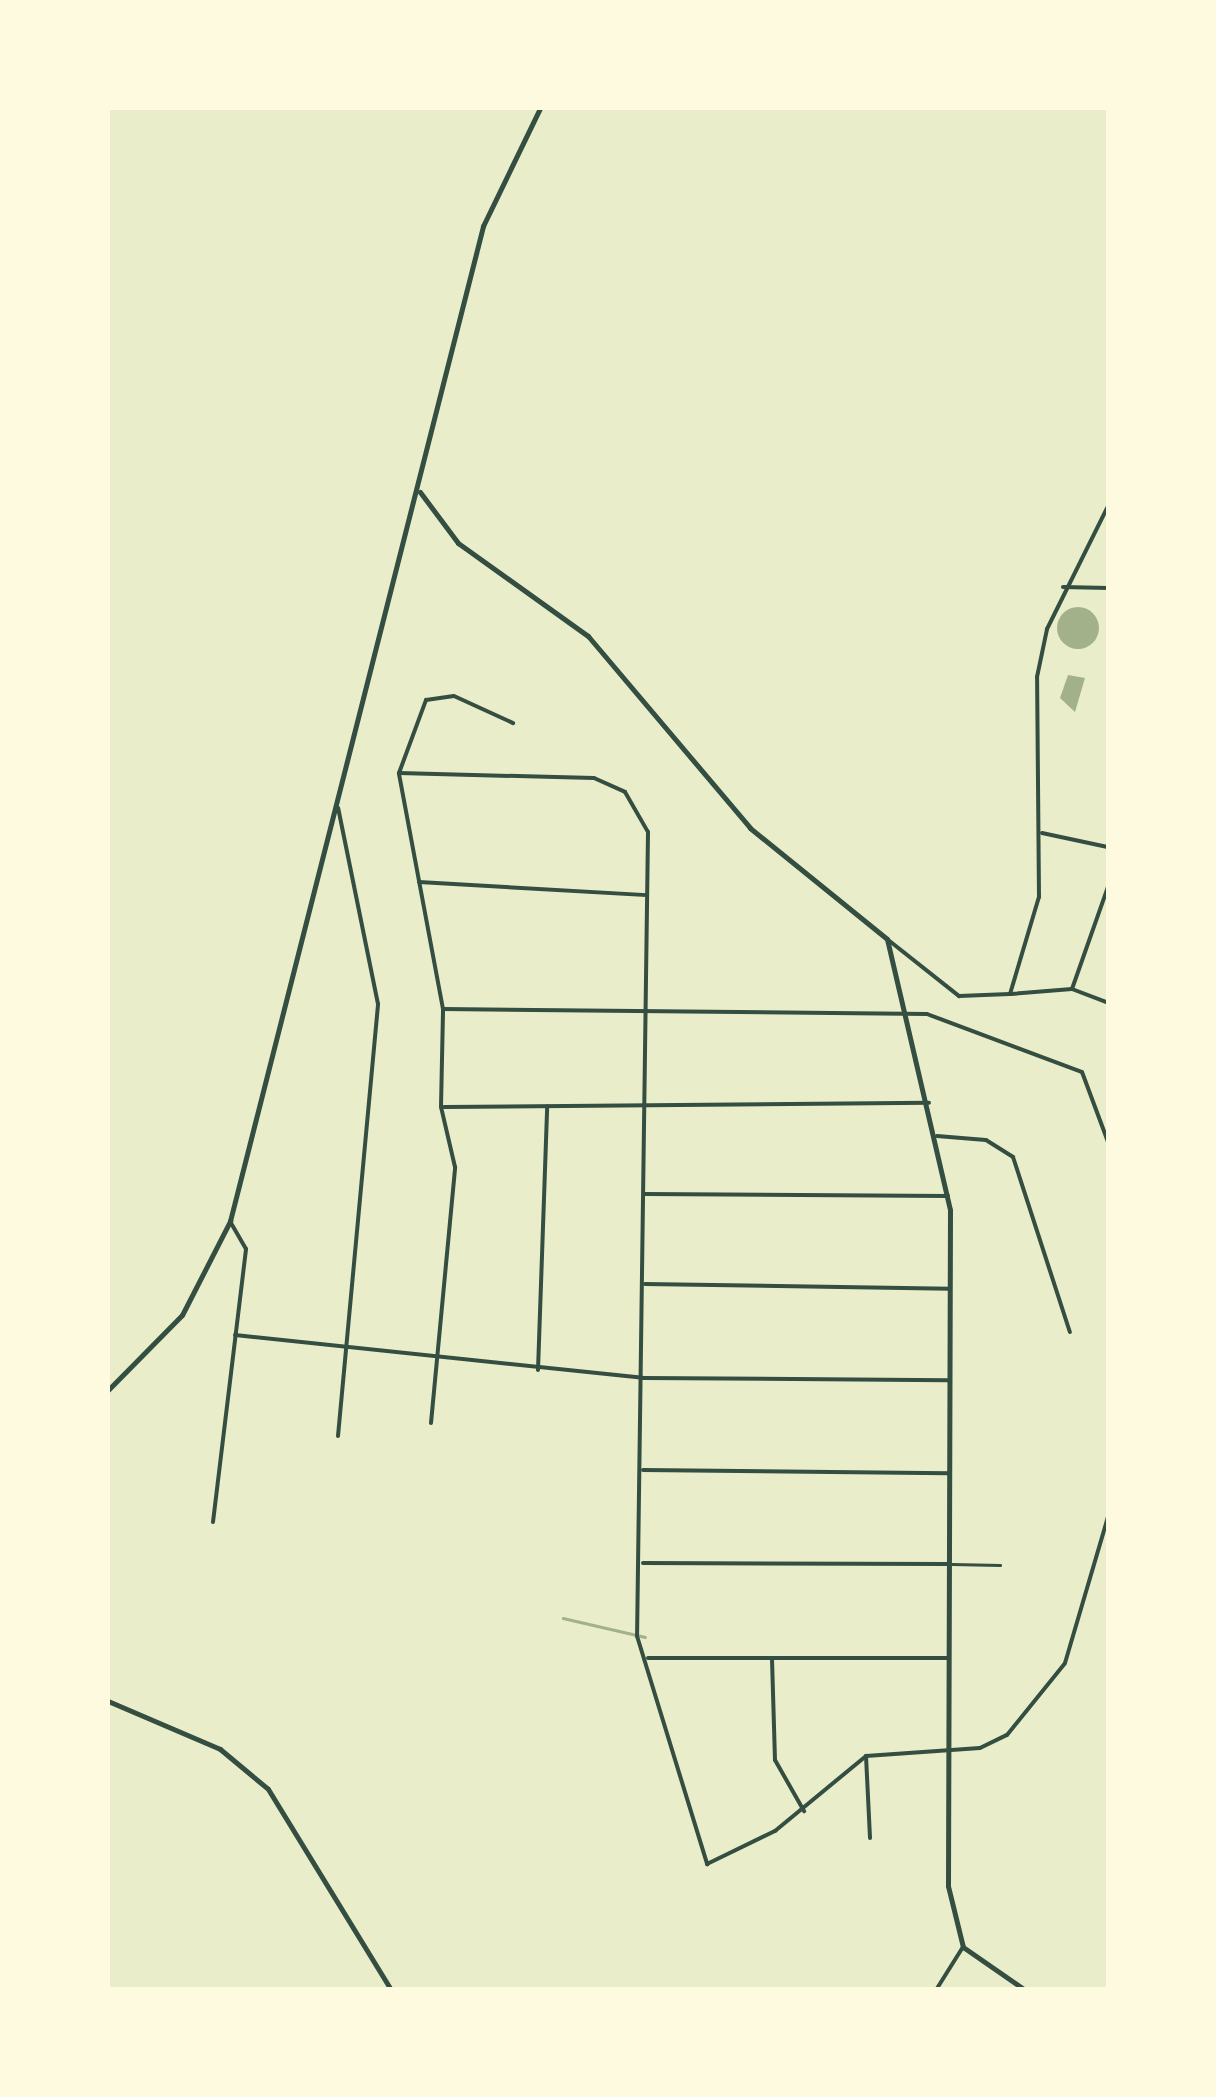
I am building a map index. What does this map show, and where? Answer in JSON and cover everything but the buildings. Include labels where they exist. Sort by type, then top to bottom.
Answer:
[{"type":"street","points":[[108,1390],[182,1315],[230,1222],[420,492],[446,366],[483,226],[540,108]]},
{"type":"street","points":[[420,492],[458,543],[588,636],[750,828],[959,996],[1072,990],[1108,1003]]},
{"type":"street","points":[[1010,994],[1036,912],[1042,834],[1037,676],[1063,587],[1108,506]]},
{"type":"street","points":[[1063,587],[1108,588]]},
{"type":"street","points":[[431,1423],[455,1184],[441,1107],[443,1009],[399,773],[426,700],[454,696],[513,723]]},
{"type":"street","points":[[399,773],[612,783],[648,832],[643,1563],[638,1636],[706,1864],[804,1810],[866,1756],[995,1745],[1056,1681],[1108,1517]]},
{"type":"street","points":[[338,808],[378,1004],[338,1436]]},
{"type":"street","points":[[1042,834],[1108,847]]},
{"type":"street","points":[[419,882],[647,896]]},
{"type":"street","points":[[1072,990],[1108,886]]},
{"type":"street","points":[[888,939],[948,1196],[948,1886],[963,1947],[1026,1990]]},
{"type":"street","points":[[443,1009],[908,1012],[1082,1072],[1108,1142]]},
{"type":"street","points":[[441,1107],[929,1103]]},
{"type":"street","points":[[538,1370],[548,1106]]},
{"type":"street","points":[[937,1136],[986,1140],[1013,1157],[1070,1332]]},
{"type":"street","points":[[645,1194],[948,1196]]},
{"type":"street","points":[[212,1522],[246,1249],[230,1222]]},
{"type":"street","points":[[644,1284],[950,1289]]},
{"type":"street","points":[[235,1335],[538,1370],[644,1378],[948,1380]]},
{"type":"street","points":[[643,1470],[948,1472]]},
{"type":"street","points":[[643,1563],[948,1564]]},
{"type":"street","points":[[772,1656],[775,1760],[804,1810]]},
{"type":"street","points":[[646,1658],[948,1658]]},
{"type":"street","points":[[108,1701],[220,1750],[268,1789],[391,1990]]},
{"type":"street","points":[[866,1756],[870,1838]]},
{"type":"street","points":[[936,1990],[963,1947]]},
{"type":"lane","points":[[948,1564],[1000,1565]]},
{"type":"shaded area","points":[[1078,607],[1093,613],[1099,628],[1093,643],[1078,649],[1063,643],[1057,628],[1063,613]]},
{"type":"shaded area","points":[[1068,675],[1085,678],[1075,712],[1060,698]]},
{"type":"waterway","points":[[563,1618],[645,1637]]}]
